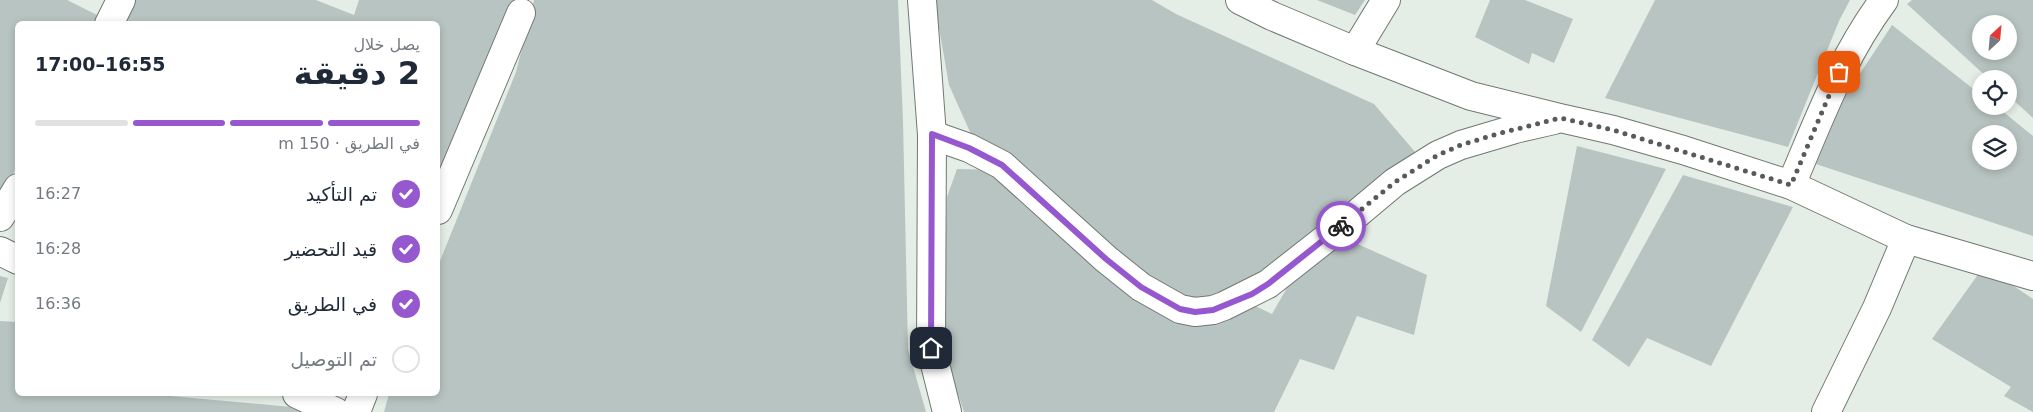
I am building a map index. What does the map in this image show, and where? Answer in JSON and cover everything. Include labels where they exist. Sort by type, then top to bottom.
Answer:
[{"type":"street","points":[[110,21],[121,0]]},
{"type":"street","points":[[922,0],[932,134],[931,348],[947,412]]},
{"type":"street","points":[[1240,0],[1272,16],[1355,51],[1472,96],[1613,130],[1791,185],[1906,239],[2033,276]]},
{"type":"street","points":[[1355,51],[1386,0]]},
{"type":"street","points":[[1791,185],[1839,72],[1865,26],[1884,0]]},
{"type":"street","points":[[440,205],[521,13]]},
{"type":"street","points":[[932,134],[976,151],[1002,165],[1106,259],[1141,287],[1180,309],[1195,312],[1213,310],[1224,306],[1268,284],[1395,182],[1438,155],[1461,145],[1506,131],[1560,118]]},
{"type":"street","points":[[0,216],[15,193]]},
{"type":"street","points":[[1826,412],[1877,308],[1906,239]]},
{"type":"street","points":[[0,251],[15,258]]},
{"type":"street","points":[[301,396],[336,412]]},
{"type":"street","points":[[356,412],[362,396]]},
{"type":"building","points":[[0,0],[67,0],[101,17],[99,21],[15,21],[15,170],[0,197]]},
{"type":"building","points":[[134,0],[316,0],[354,15],[359,0],[515,0],[484,77],[440,171],[440,21],[125,21]]},
{"type":"building","points":[[534,0],[898,0],[903,121],[908,349],[926,412],[384,412],[388,396],[440,396],[440,261],[516,72]]},
{"type":"building","points":[[934,0],[1152,0],[1176,14],[1374,104],[1416,153],[1293,252],[1211,309],[1135,277],[970,132],[949,85]]},
{"type":"building","points":[[1317,0],[1365,0],[1355,15]]},
{"type":"building","points":[[1490,0],[1525,0],[1573,19],[1554,63],[1532,53],[1529,64],[1475,37]]},
{"type":"building","points":[[1655,0],[1850,0],[1839,21],[1788,147],[1605,98]]},
{"type":"building","points":[[1912,0],[2033,0],[2033,118],[2017,103],[2017,70],[1979,70],[1907,4]]},
{"type":"building","points":[[1892,25],[1972,88],[1972,115],[2007,115],[2033,136],[2033,236],[1816,164],[1840,104]]},
{"type":"building","points":[[1577,146],[1666,169],[1581,332],[1546,306]]},
{"type":"building","points":[[957,169],[1001,170],[1150,299],[1249,303],[1272,314],[1300,265],[1344,238],[1427,275],[1414,335],[1357,316],[1334,370],[1300,359],[1274,412],[964,412],[942,347],[947,197]]},
{"type":"building","points":[[1683,175],[1793,207],[1711,366],[1647,338],[1629,367],[1592,340]]},
{"type":"building","points":[[1984,266],[2033,299],[2033,412],[2004,396],[2011,387],[1932,339]]},
{"type":"building","points":[[0,276],[8,278],[0,303]]},
{"type":"building","points":[[0,321],[15,322],[15,396],[170,396],[314,409],[313,412],[0,412]]},
{"type":"way so far","points":[[1341,226],[1395,182],[1438,155],[1461,145],[1497,134],[1560,118],[1613,130],[1683,150],[1791,185],[1839,72]]},
{"type":"route","points":[[931,348],[930,224],[932,134],[969,148],[1002,165],[1106,259],[1141,287],[1180,309],[1195,312],[1213,310],[1252,294],[1268,284],[1341,226]]}]
